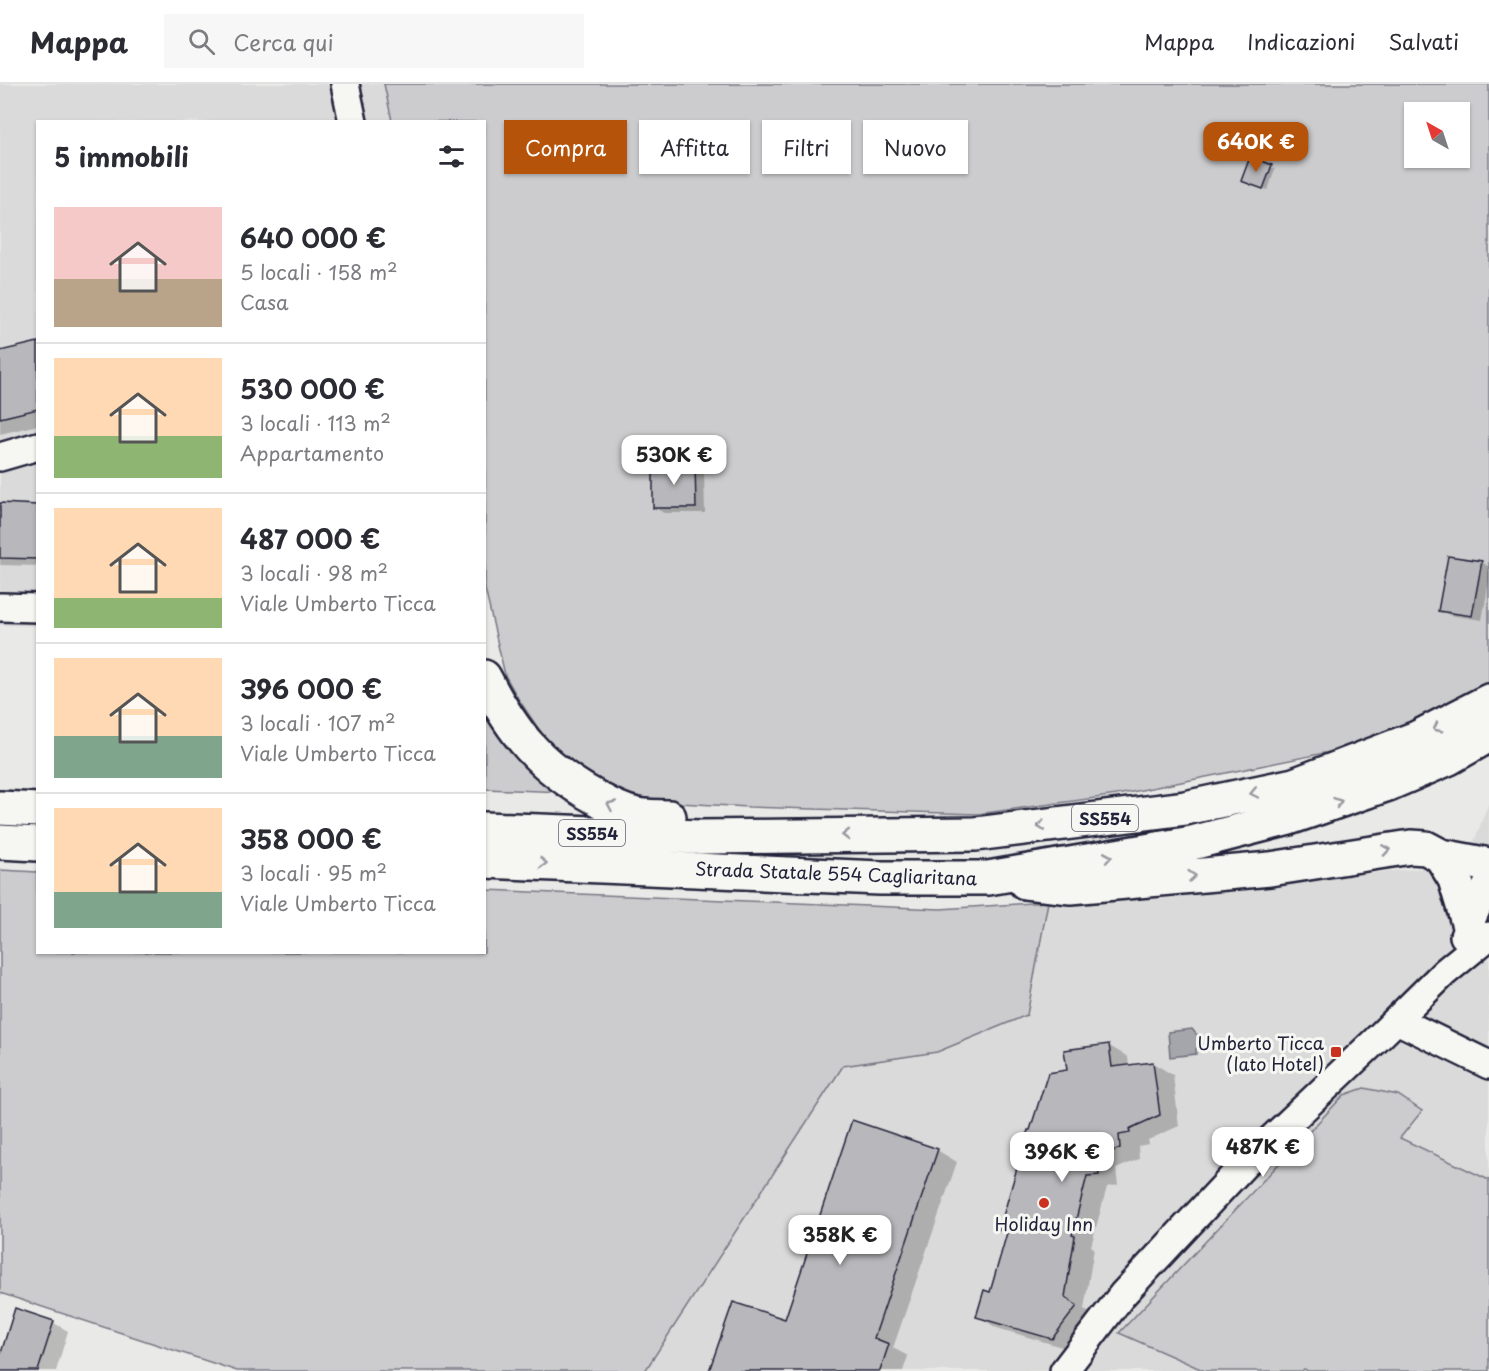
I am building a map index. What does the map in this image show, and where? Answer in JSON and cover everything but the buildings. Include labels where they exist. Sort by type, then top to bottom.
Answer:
[{"type":"highway","points":[[486,681],[522,740],[566,780],[608,804],[636,815],[687,818],[700,837]]},
{"type":"highway","name":"Strada Statale 554 Cagliaritana","points":[[486,829],[700,837],[975,834],[1185,808],[1294,785],[1417,738],[1489,701]]},
{"type":"highway","name":"Strada Statale 554 Cagliaritana","points":[[486,861],[880,879],[988,878],[1192,843],[1289,818],[1388,784],[1449,758],[1489,735]]},
{"type":"highway","points":[[0,808],[36,810]]},
{"type":"highway","points":[[0,842],[36,844]]},
{"type":"highway","points":[[988,878],[1071,887],[1270,869],[1411,847],[1426,848],[1442,856],[1489,865]]},
{"type":"highway","points":[[1442,856],[1479,931]]},
{"type":"street","points":[[345,84],[353,120]]},
{"type":"street","points":[[0,457],[36,447]]},
{"type":"street","points":[[0,607],[36,608]]},
{"type":"street","points":[[1064,1371],[1123,1294],[1243,1166],[1445,972],[1479,931],[1489,881]]},
{"type":"street","points":[[1396,1020],[1489,1065]]},
{"type":"shaded area","points":[[0,84],[384,84],[392,120],[36,120],[36,626],[0,625]]},
{"type":"shaded area","points":[[384,84],[1489,84],[1489,686],[1391,732],[1344,749],[1117,795],[978,814],[749,807],[644,801],[608,788],[578,770],[542,734],[505,675],[486,593],[486,120],[392,120]]},
{"type":"shaded area","points":[[486,700],[563,792],[486,789]]},
{"type":"shaded area","points":[[1489,802],[1489,1180],[1399,1138],[1422,1111],[1129,1338],[1205,1371],[645,1371],[843,1065],[937,1052],[1027,1015],[1048,902],[1423,868],[1472,847]]},
{"type":"shaded area","points":[[0,870],[36,872],[36,954],[486,954],[486,890],[940,909],[1048,902],[1027,1015],[937,1052],[843,1066],[645,1371],[237,1371],[0,1293]]},
{"type":"shaded area","points":[[1192,1029],[1201,1036],[1202,1045],[1196,1049],[1196,1054],[1170,1057],[1168,1032]]},
{"type":"shaded area","points":[[1364,1088],[1398,1095],[1422,1111],[1400,1138],[1489,1180],[1489,1371],[1308,1371],[1304,1369],[1302,1371],[1205,1371],[1119,1333],[1344,1095]]},
{"type":"place","name":"Umberto Ticca (lato Hotel)","points":[[1336,1052]]},
{"type":"place","name":"Holiday Inn","points":[[1044,1203]]}]
